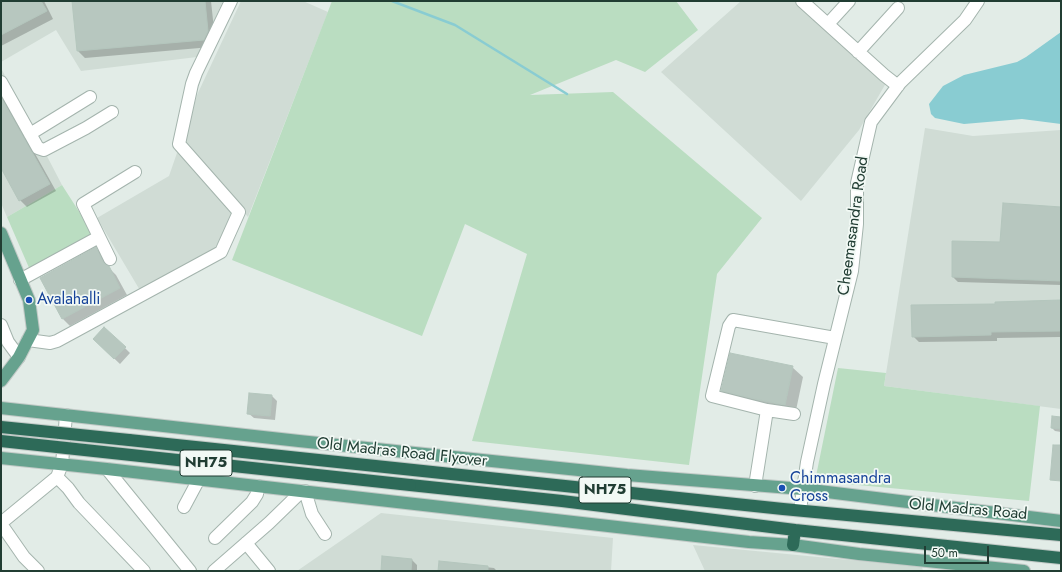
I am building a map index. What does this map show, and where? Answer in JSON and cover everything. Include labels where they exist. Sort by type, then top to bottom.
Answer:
[{"type":"highway","name":"Old Madras Road Flyover","points":[[1,427],[800,510]]},
{"type":"highway","name":"Old Madras Road Flyover","points":[[1,441],[562,501],[795,530]]},
{"type":"highway","name":"Old Madras Road","points":[[800,510],[1061,536]]},
{"type":"highway","points":[[793,545],[795,530]]},
{"type":"highway","name":"NH75","points":[[795,530],[1061,558]]},
{"type":"main road","points":[[1,233],[29,300],[33,330],[19,357],[1,381]]},
{"type":"main road","points":[[1,408],[627,475],[803,489],[1061,521]]},
{"type":"main road","points":[[1,458],[200,479],[742,541],[793,545],[859,554],[1024,571]]},
{"type":"street","points":[[28,340],[50,343],[58,341],[222,252],[239,212],[179,144],[192,84],[230,1]]},
{"type":"street","points":[[802,1],[898,86]]},
{"type":"street","points":[[828,24],[849,1]]},
{"type":"street","name":"Cheemasandra Road","points":[[800,510],[807,462],[852,270],[857,224],[857,183],[871,122],[898,86],[965,20],[978,1]]},
{"type":"street","points":[[858,52],[898,8]]},
{"type":"street","points":[[1,82],[38,148],[44,150],[86,128],[112,112]]},
{"type":"street","points":[[30,134],[90,97]]},
{"type":"street","points":[[110,259],[83,204],[135,172]]},
{"type":"street","points":[[20,280],[99,237]]},
{"type":"street","points":[[794,414],[767,410],[712,396],[729,326],[733,320],[835,338]]},
{"type":"street","points":[[1,325],[8,342],[19,357]]},
{"type":"street","points":[[755,486],[767,410]]},
{"type":"street","points":[[38,571],[24,557],[1,523],[57,477],[62,464],[66,415]]},
{"type":"street","points":[[108,469],[190,571]]},
{"type":"street","points":[[57,477],[84,508],[144,571]]},
{"type":"street","points":[[184,507],[200,479]]},
{"type":"street","points":[[216,538],[252,502],[257,494],[258,486]]},
{"type":"street","points":[[218,570],[303,491],[312,514],[325,534]]},
{"type":"street","points":[[246,543],[269,571]]},
{"type":"shaded area","points":[[1,1],[223,1],[197,57],[81,71],[56,30],[1,62]]},
{"type":"shaded area","points":[[241,1],[303,1],[328,12],[248,217],[184,144],[197,95]]},
{"type":"shaded area","points":[[741,1],[795,1],[886,83],[859,130],[801,201],[661,72]]},
{"type":"shaded area","points":[[1,68],[62,185],[7,217],[1,203]]},
{"type":"shaded area","points":[[925,128],[973,136],[1061,130],[1061,409],[884,386]]},
{"type":"shaded area","points":[[178,150],[234,214],[215,248],[141,292],[97,218],[169,176]]},
{"type":"shaded area","points":[[381,513],[613,538],[611,571],[297,571]]},
{"type":"shaded area","points":[[693,545],[922,567],[923,571],[705,571]]},
{"type":"green space","points":[[332,1],[676,1],[698,30],[645,72],[616,60],[530,95],[613,92],[762,218],[717,274],[689,465],[472,441],[527,254],[465,224],[422,336],[232,260]]},
{"type":"green space","points":[[62,185],[94,235],[30,270],[7,217]]},
{"type":"green space","points":[[838,368],[886,373],[884,386],[1040,406],[1029,501],[815,481]]},
{"type":"water","points":[[1061,32],[1061,124],[1022,119],[964,124],[935,118],[931,114],[929,104],[943,86],[964,75],[1017,62]]},
{"type":"building","points":[[1,1],[41,1],[47,11],[1,35]]},
{"type":"building","points":[[72,1],[205,1],[208,31],[204,40],[77,51]]},
{"type":"building","points":[[1,97],[50,184],[19,201],[1,168]]},
{"type":"building","points":[[1003,203],[1061,207],[1061,281],[952,277],[952,241],[1000,242]]},
{"type":"building","points":[[96,247],[103,262],[109,266],[120,288],[62,319],[40,278]]},
{"type":"building","points":[[1061,300],[1061,331],[991,332],[991,335],[912,337],[911,305],[995,304],[995,302]]},
{"type":"building","points":[[104,327],[126,347],[114,359],[93,339]]},
{"type":"building","points":[[730,353],[793,366],[785,405],[721,391]]},
{"type":"building","points":[[249,393],[272,395],[270,416],[247,414]]},
{"type":"building","points":[[1052,416],[1061,417],[1061,429],[1051,428]]},
{"type":"building","points":[[1053,445],[1061,445],[1061,481],[1050,480]]},
{"type":"building","points":[[382,556],[412,559],[411,571],[381,571]]},
{"type":"building","points":[[439,561],[488,566],[488,571],[438,571]]},
{"type":"waterway","points":[[392,1],[455,25],[567,94]]},
{"type":"place","name":"Avalahalli","points":[[29,300]]},
{"type":"place","name":"Chimmasandra Cross","points":[[782,488]]}]
